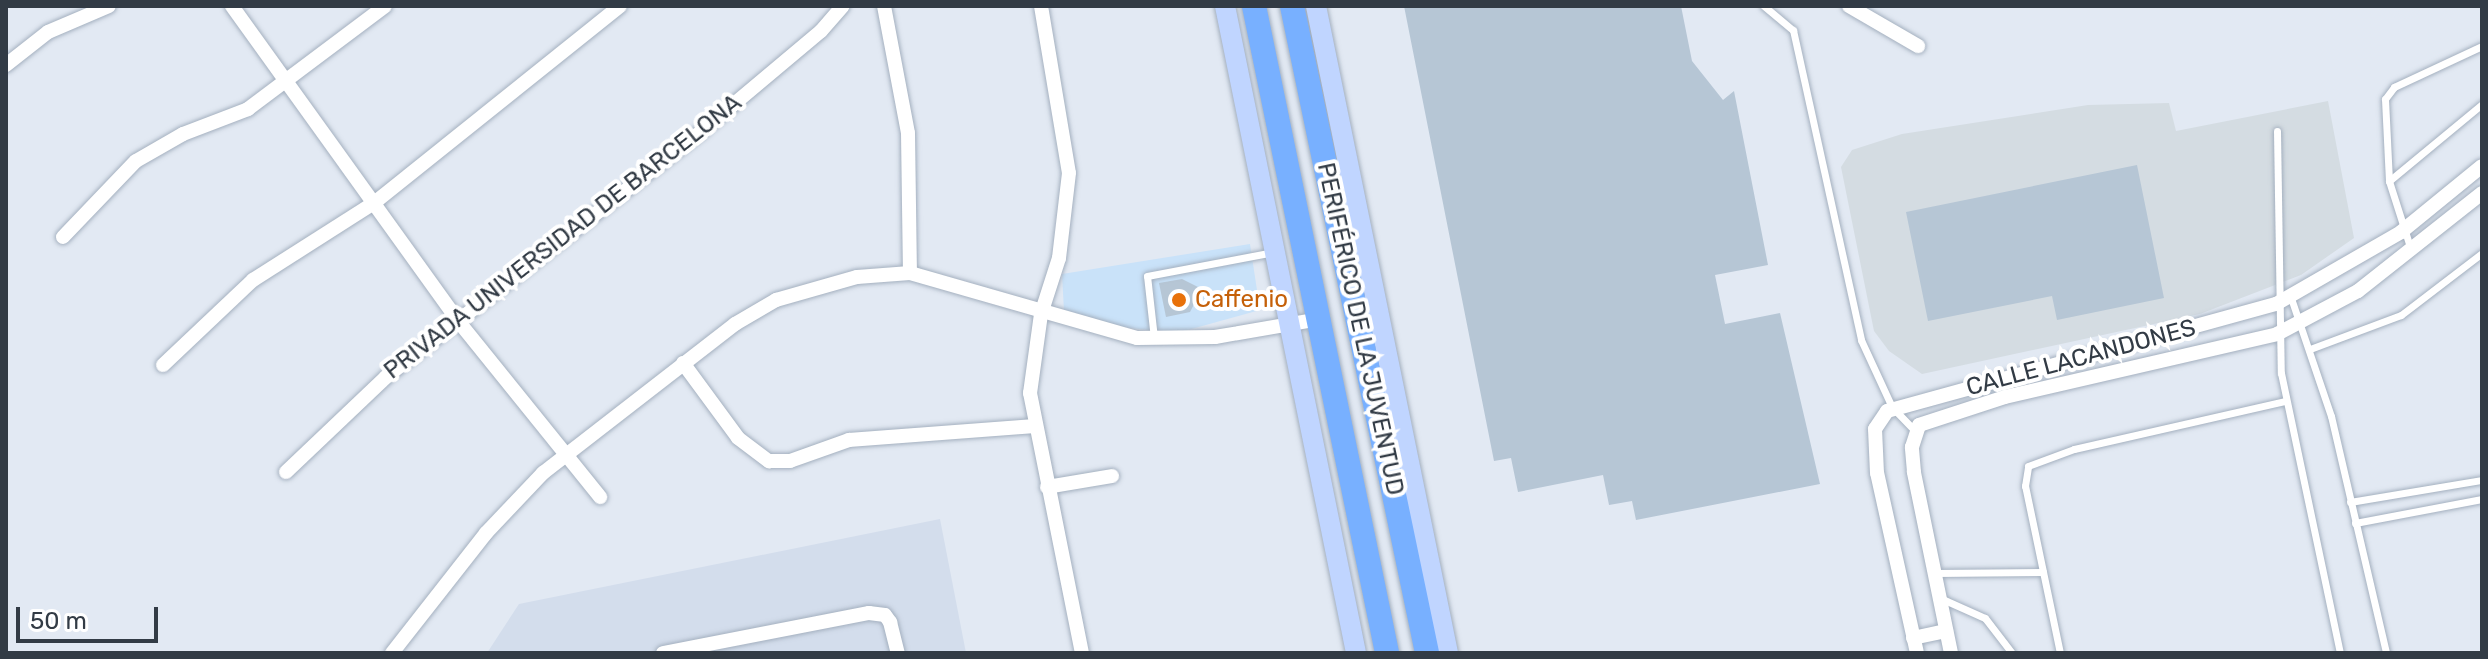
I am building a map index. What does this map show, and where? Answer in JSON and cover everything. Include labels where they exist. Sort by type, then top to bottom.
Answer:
[{"type":"highway","name":"PERIFÉRICO DE LA JUVENTUD","points":[[1254,6],[1387,653]]},
{"type":"highway","name":"PERIFÉRICO DE LA JUVENTUD","points":[[1292,6],[1427,653]]},
{"type":"main road","points":[[1225,6],[1356,653]]},
{"type":"main road","points":[[1316,6],[1448,653]]},
{"type":"street","points":[[6,65],[48,32],[109,6]]},
{"type":"street","points":[[232,6],[459,322],[563,455],[600,497]]},
{"type":"street","points":[[63,237],[156,147],[248,109],[289,83],[385,6]]},
{"type":"street","points":[[163,365],[264,272],[374,203],[620,6]]},
{"type":"street","name":"PRIVADA UNIVERSIDAD DE BARCELONA","points":[[286,472],[344,412],[703,130],[821,31],[843,6]]},
{"type":"street","points":[[884,6],[908,133],[910,273]]},
{"type":"street","points":[[1042,6],[1069,173],[1059,258],[1041,314],[1030,393],[1034,426],[1082,653]]},
{"type":"street","points":[[1849,6],[1918,46]]},
{"type":"street","name":"CALLE LACANDONES","points":[[1892,407],[2291,298],[2401,232],[2482,166]]},
{"type":"street","name":"CALLE LACANDONES","points":[[1915,431],[1927,420],[1991,401],[2277,334],[2300,323],[2412,252],[2482,193]]},
{"type":"street","points":[[392,653],[486,533],[563,455],[683,363],[776,300],[857,277],[910,273],[943,278],[1041,314],[1154,339],[1215,337],[1320,319]]},
{"type":"street","points":[[683,363],[738,438],[769,461],[790,461],[849,440],[1034,426]]},
{"type":"street","points":[[1892,407],[1875,429],[1874,444],[1887,529],[1917,653]]},
{"type":"street","points":[[1915,431],[1914,472],[1951,653]]},
{"type":"street","points":[[1047,487],[1112,476]]},
{"type":"street","points":[[663,653],[869,613],[885,615],[890,622],[898,653]]},
{"type":"street","points":[[1913,638],[1946,631]]},
{"type":"lane","points":[[1764,6],[1793,30],[1861,340],[1892,407],[1915,431]]},
{"type":"lane","points":[[2412,252],[2401,232],[2389,181],[2382,108],[2388,93],[2482,46]]},
{"type":"lane","points":[[2389,181],[2482,104]]},
{"type":"lane","points":[[2277,131],[2277,334],[2286,401],[2340,653]]},
{"type":"lane","points":[[1154,339],[1147,276],[1276,252]]},
{"type":"lane","points":[[2310,349],[2401,315],[2482,253]]},
{"type":"lane","points":[[2291,298],[2310,349],[2386,653]]},
{"type":"lane","points":[[2060,653],[2025,486],[2026,471],[2034,461],[2286,401]]},
{"type":"lane","points":[[2350,502],[2482,480]]},
{"type":"lane","points":[[2355,523],[2482,499]]},
{"type":"lane","points":[[1933,573],[2043,572]]},
{"type":"lane","points":[[1940,598],[1985,618],[2012,653]]},
{"type":"shaded area","points":[[2328,101],[2354,238],[2301,275],[2200,314],[1922,374],[1889,351],[1874,331],[1841,167],[1852,150],[1902,134],[2088,105],[2169,103],[2176,131]]},
{"type":"shaded area","points":[[1250,244],[1260,310],[1177,333],[1120,327],[1064,311],[1062,274]]},
{"type":"shaded area","points":[[940,519],[966,653],[487,653],[519,604]]},
{"type":"building","points":[[1404,6],[1681,6],[1692,61],[1723,100],[1734,91],[1768,265],[1715,275],[1725,324],[1780,313],[1820,484],[1636,520],[1632,501],[1609,505],[1603,475],[1518,492],[1511,458],[1494,461]]},
{"type":"building","points":[[2137,165],[2164,298],[2057,320],[2052,296],[1928,321],[1906,212]]},
{"type":"building","name":"Caffenio","points":[[1182,279],[1202,289],[1190,312],[1166,317],[1159,283]]},
{"type":"place","name":"Caffenio","points":[[1179,300]]}]
